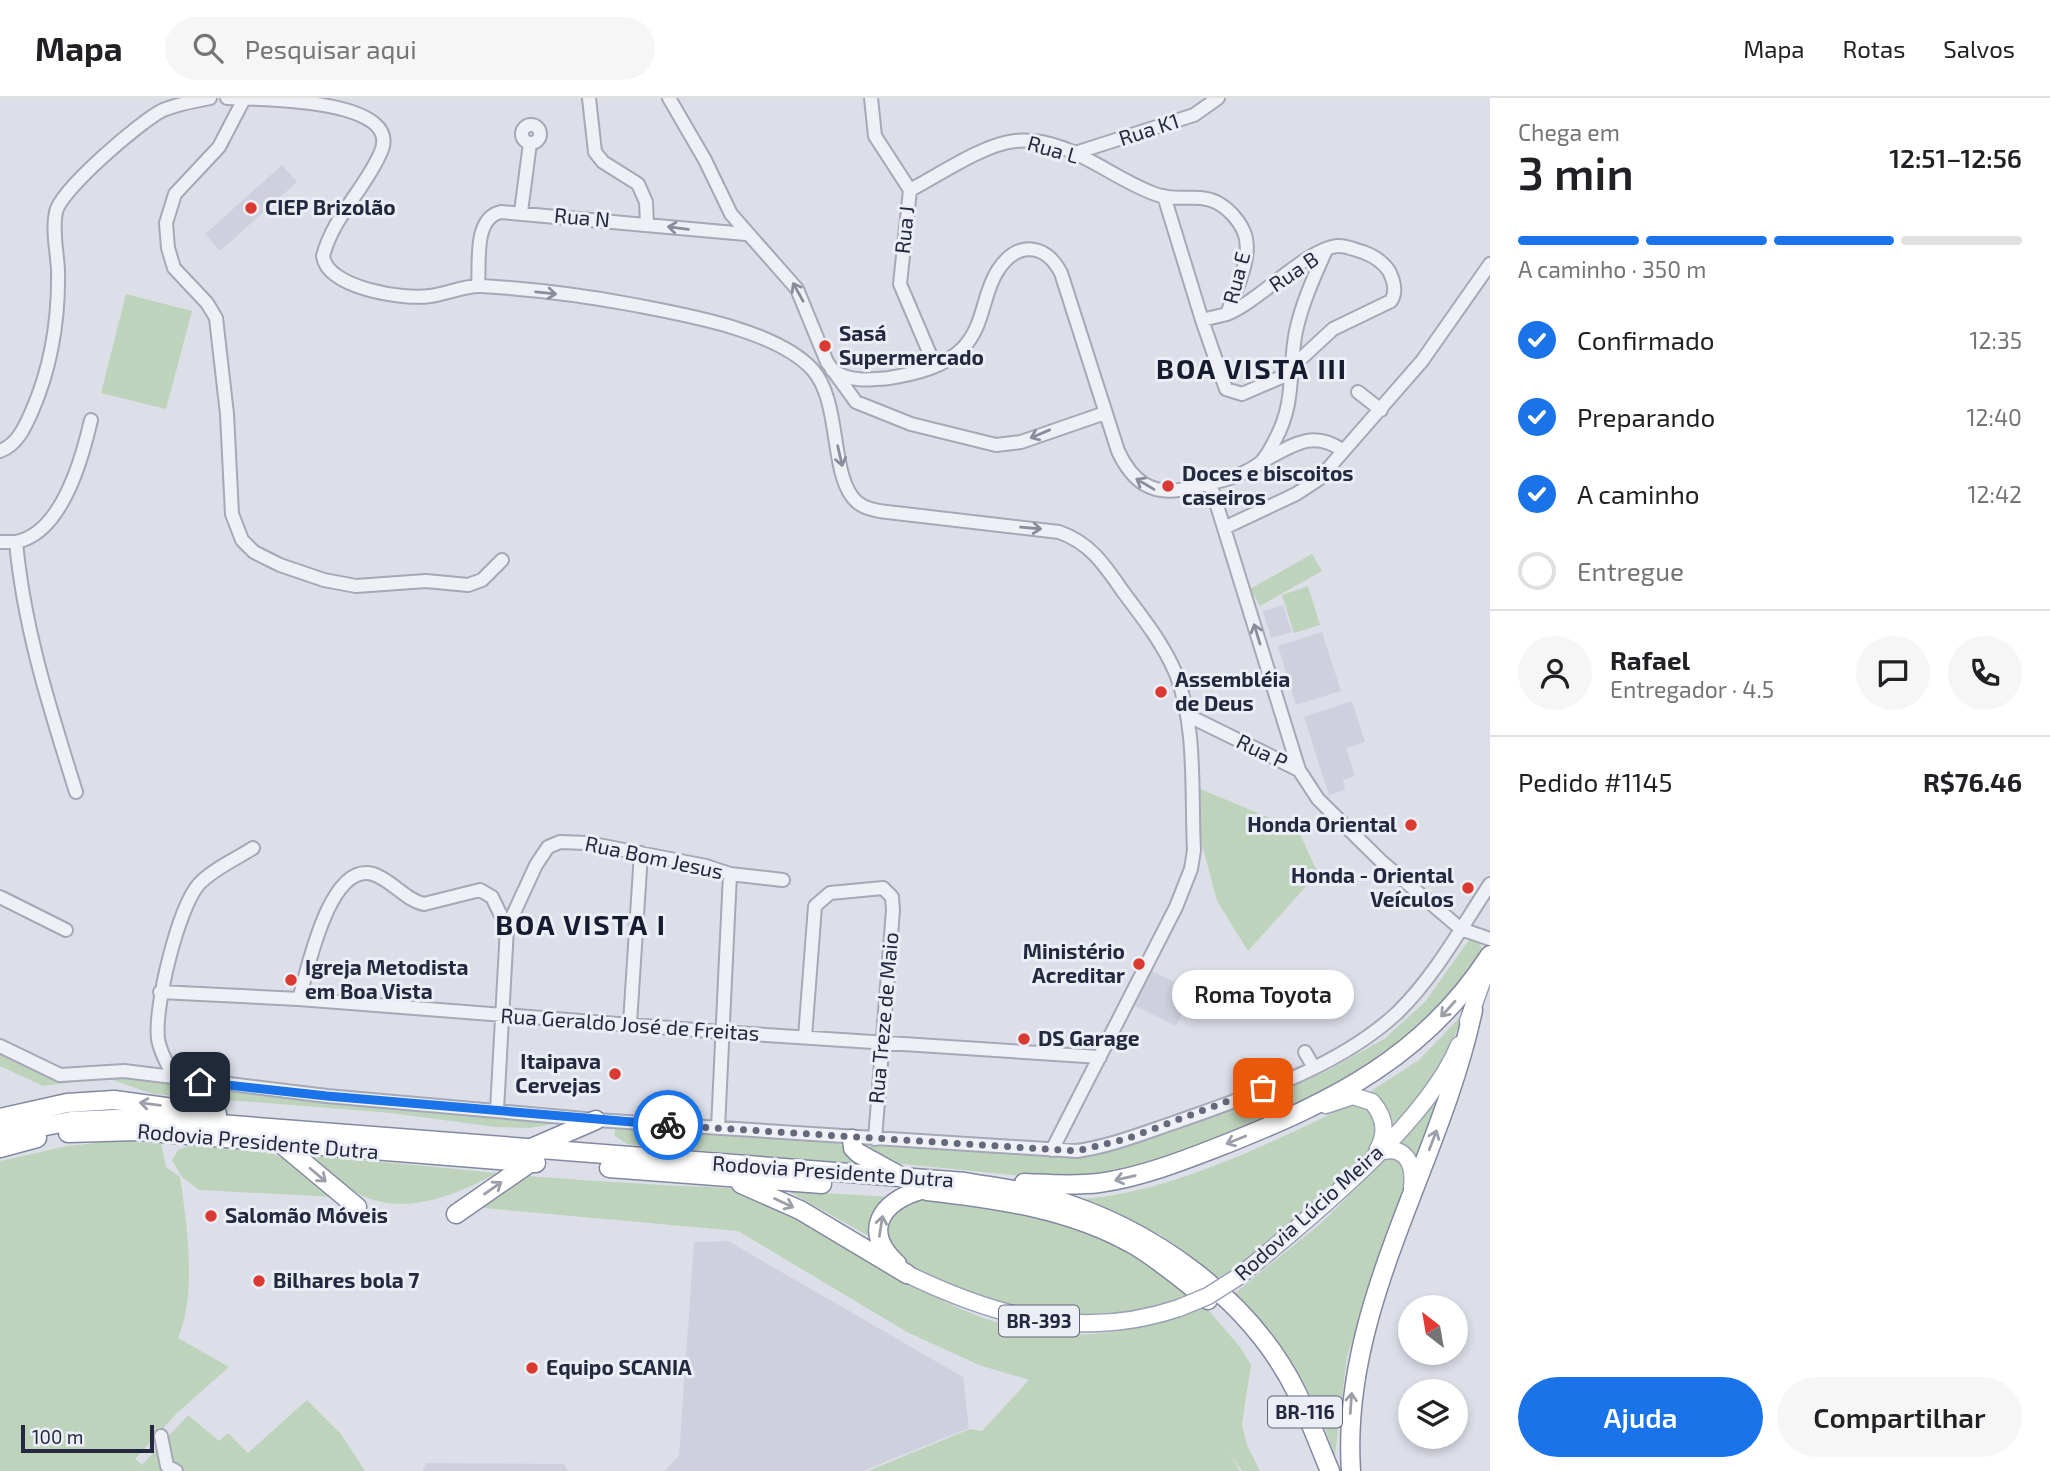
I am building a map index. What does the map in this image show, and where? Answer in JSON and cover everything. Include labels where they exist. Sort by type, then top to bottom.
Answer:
[{"type":"highway","points":[[965,1182],[1072,1185],[1120,1179],[1208,1151],[1304,1113],[1374,1072],[1413,1044],[1461,996],[1490,957]]},
{"type":"highway","points":[[1350,1471],[1348,1439],[1353,1382],[1375,1299],[1458,1068],[1473,1010]]},
{"type":"highway","points":[[0,1118],[67,1103],[114,1100],[363,1136]]},
{"type":"highway","name":"Rodovia Presidente Dutra","points":[[0,1135],[71,1121],[116,1119],[363,1136],[721,1177],[921,1190],[1016,1203],[1057,1213],[1134,1245],[1177,1275],[1217,1308],[1264,1360],[1286,1397],[1318,1471]]},
{"type":"highway","points":[[456,1214],[529,1156],[596,1120]]},
{"type":"highway","name":"Rodovia Presidente Dutra","points":[[0,1148],[45,1137],[112,1130],[965,1182],[1030,1193],[1087,1211],[1141,1236],[1187,1267],[1230,1303],[1260,1336],[1296,1391],[1330,1471]]},
{"type":"highway","points":[[852,1139],[853,1148],[858,1153],[904,1178]]},
{"type":"highway","points":[[279,1142],[357,1208]]},
{"type":"highway","name":"BR-393","points":[[721,1177],[800,1210],[907,1274]]},
{"type":"highway","name":"BR-393","points":[[907,1274],[881,1244],[880,1221],[893,1202],[921,1190]]},
{"type":"main road","name":"Rodovia Lúcio Meira","points":[[907,1274],[982,1307],[1034,1320],[1072,1324],[1141,1318],[1179,1308],[1208,1296],[1241,1275],[1375,1154],[1414,1115],[1436,1087],[1456,1051],[1490,957]]},
{"type":"main road","points":[[1304,1113],[1353,1096],[1367,1099],[1377,1108],[1384,1125],[1383,1139],[1375,1154]]},
{"type":"main road","points":[[1375,1154],[1394,1149],[1407,1157],[1413,1172],[1410,1197]]},
{"type":"street","points":[[0,451],[11,445],[20,434],[48,369],[56,330],[58,290],[55,227],[60,199],[86,172],[160,111],[209,98]]},
{"type":"street","points":[[227,98],[308,101],[356,110],[374,122],[383,136],[381,154],[330,235],[323,257],[330,273],[351,284],[402,296],[428,296],[478,286],[603,299],[703,318],[829,372],[856,379],[898,376],[935,366],[958,353],[976,331],[994,278],[1002,265],[1015,254],[1037,249],[1049,255],[1061,273],[1124,464],[1140,483],[1162,492],[1210,482],[1241,474],[1313,439],[1326,440],[1342,450]]},
{"type":"street","points":[[590,98],[595,152],[603,162],[638,184],[646,202],[647,225]]},
{"type":"street","points":[[669,98],[705,160],[725,205],[746,234],[791,280],[811,322],[829,372],[827,396],[846,484],[853,498],[862,506],[887,512],[1042,529],[1067,535],[1090,548],[1163,650],[1175,674],[1187,715],[1194,850],[1191,869],[1177,907],[1052,1150]]},
{"type":"street","name":"Rua J","points":[[871,98],[875,136],[909,190],[900,284],[935,366]]},
{"type":"street","name":"Rua K1","points":[[1075,153],[1187,118],[1204,110],[1218,98]]},
{"type":"street","points":[[244,99],[219,147],[175,194],[166,223],[168,248],[174,268],[207,303],[216,318],[227,414],[232,514],[242,540],[254,552],[280,565],[324,580],[356,586],[426,581],[468,585],[482,580],[502,560]]},
{"type":"street","name":"Rua L","points":[[909,190],[1006,142],[1025,140],[1075,153],[1161,196]]},
{"type":"street","points":[[521,212],[530,143]]},
{"type":"street","points":[[1161,196],[1223,384],[1230,392],[1250,391],[1293,364],[1328,333],[1387,305],[1395,295],[1391,276],[1383,264],[1368,254],[1331,248]]},
{"type":"street","name":"Rua E","points":[[1161,196],[1197,196],[1216,202],[1232,214],[1244,232],[1247,253],[1227,314],[1202,320]]},
{"type":"street","points":[[703,231],[721,221],[725,205]]},
{"type":"street","name":"Rua N","points":[[478,286],[482,233],[486,220],[496,213],[521,212],[746,234]]},
{"type":"street","name":"Rua B","points":[[1227,314],[1249,304],[1331,248]]},
{"type":"street","name":"Rua B","points":[[1263,461],[1287,416],[1303,303],[1317,270],[1331,248]]},
{"type":"street","points":[[1298,268],[1312,262],[1317,270]]},
{"type":"street","points":[[1224,527],[1313,484],[1422,361],[1490,264]]},
{"type":"street","points":[[811,322],[813,337],[829,372],[847,392],[862,406],[911,424],[996,445],[1021,442],[1105,412]]},
{"type":"street","points":[[791,354],[806,350],[813,337]]},
{"type":"street","points":[[791,354],[811,368],[827,396]]},
{"type":"street","points":[[847,392],[849,385],[856,379]]},
{"type":"street","points":[[827,396],[847,392]]},
{"type":"street","points":[[1358,392],[1381,410]]},
{"type":"street","points":[[0,542],[16,542],[39,531],[66,494],[79,465],[91,420]]},
{"type":"street","points":[[1210,482],[1299,770],[1318,799],[1381,861],[1461,929],[1490,939]]},
{"type":"street","points":[[16,542],[20,591],[36,661],[76,792]]},
{"type":"street","name":"Rua P","points":[[1187,715],[1299,770]]},
{"type":"street","name":"Rua Bom Jesus","points":[[498,1110],[507,928],[536,865],[554,844],[588,843],[706,866],[730,874],[783,880]]},
{"type":"street","points":[[175,1079],[158,1044],[160,992],[190,897],[203,880],[253,848]]},
{"type":"street","points":[[630,1023],[641,853]]},
{"type":"street","points":[[299,999],[331,902],[348,880],[362,873],[379,877],[424,904],[480,890],[492,897],[507,928]]},
{"type":"street","points":[[718,1128],[730,874]]},
{"type":"street","points":[[0,1046],[58,1074],[106,1071],[327,1096],[852,1139],[1052,1150],[1090,1149],[1212,1109],[1313,1066],[1366,1037],[1395,1014],[1432,972],[1490,884]]},
{"type":"street","name":"Rua Treze de Maio","points":[[805,1037],[813,915],[819,901],[830,893],[883,888],[891,897],[893,910],[880,1044],[875,1139]]},
{"type":"street","points":[[0,897],[66,930]]},
{"type":"street","name":"Rua Geraldo José de Freitas","points":[[160,992],[299,999],[880,1044],[1100,1057]]},
{"type":"street","points":[[1305,1052],[1313,1066]]},
{"type":"street","points":[[162,1436],[167,1466],[176,1471]]},
{"type":"shaded area","name":"CIEP Brizolão","points":[[282,165],[297,182],[220,251],[205,234]]},
{"type":"shaded area","points":[[1283,605],[1292,632],[1271,638],[1263,611]]},
{"type":"shaded area","points":[[1322,632],[1341,691],[1296,705],[1278,646]]},
{"type":"shaded area","points":[[1352,701],[1365,742],[1346,748],[1355,776],[1343,780],[1345,790],[1329,795],[1304,717]]},
{"type":"shaded area","points":[[1152,971],[1193,991],[1176,1026],[1135,1006]]},
{"type":"shaded area","points":[[728,1241],[963,1377],[969,1428],[863,1471],[664,1471],[679,1456],[694,1242]]},
{"type":"shaded area","points":[[426,1463],[564,1464],[568,1471],[422,1471]]},
{"type":"green space","points":[[126,294],[192,311],[166,409],[101,393]]},
{"type":"green space","points":[[1312,554],[1322,571],[1260,606],[1250,589]]},
{"type":"green space","points":[[1308,586],[1320,625],[1294,633],[1282,595]]},
{"type":"green space","points":[[1191,785],[1298,830],[1318,873],[1248,951],[1217,901],[1199,833]]},
{"type":"green space","points":[[1471,937],[1479,941],[1482,950],[1463,984],[1376,1066],[1219,1142],[1112,1176],[1034,1177],[893,1163],[861,1145],[1066,1157],[1163,1133],[1295,1085],[1329,1070],[1384,1039],[1425,1002]]},
{"type":"green space","points":[[1464,1013],[1432,1077],[1388,1133],[1365,1095],[1419,1060]]},
{"type":"green space","points":[[0,1050],[50,1075],[135,1075],[179,1085],[570,1121],[529,1128],[495,1127],[391,1113],[153,1094],[107,1078],[43,1086],[0,1066]]},
{"type":"green space","points":[[1440,1097],[1421,1146],[1417,1174],[1397,1147]]},
{"type":"green space","points":[[1351,1104],[1370,1108],[1379,1122],[1372,1149],[1247,1261],[1218,1278],[1161,1235],[1081,1199],[1114,1195],[1184,1177],[1254,1149]]},
{"type":"green space","points":[[621,1125],[755,1138],[775,1135],[811,1137],[842,1145],[874,1166],[627,1144],[615,1136],[615,1129]]},
{"type":"green space","points":[[116,1141],[161,1144],[166,1167],[180,1177],[189,1281],[184,1321],[178,1338],[229,1367],[177,1413],[135,1459],[142,1465],[188,1415],[219,1441],[228,1433],[248,1453],[307,1400],[341,1434],[365,1471],[0,1471],[0,1161],[67,1146]]},
{"type":"green space","points":[[188,1146],[270,1152],[284,1159],[334,1197],[199,1190],[182,1177],[172,1160],[178,1150]]},
{"type":"green space","points":[[311,1155],[497,1173],[447,1196],[429,1201],[393,1204],[357,1193]]},
{"type":"green space","points":[[1393,1156],[1410,1171],[1347,1356],[1335,1455],[1317,1410],[1295,1367],[1267,1328],[1234,1294],[1320,1224],[1386,1159]]},
{"type":"green space","points":[[521,1177],[719,1187],[755,1194],[788,1210],[842,1245],[933,1296],[975,1315],[1016,1328],[1058,1334],[1102,1333],[1151,1324],[1205,1306],[1240,1347],[1251,1365],[1242,1424],[1247,1445],[1260,1471],[1242,1471],[1229,1452],[1240,1471],[868,1471],[970,1429],[982,1431],[1029,1380],[979,1365],[907,1332],[738,1231],[484,1208],[485,1203]]},
{"type":"green space","points":[[788,1191],[891,1197],[874,1239]]},
{"type":"green space","points":[[909,1196],[1022,1214],[1094,1236],[1161,1272],[1191,1298],[1127,1311],[1067,1314],[1037,1311],[976,1296],[916,1270],[890,1250],[883,1224]]},
{"type":"way so far","points":[[668,1125],[852,1139],[1077,1151],[1126,1139],[1263,1088]]},
{"type":"place","name":"CIEP Brizolão","points":[[251,208]]},
{"type":"place","name":"Sasá Supermercado","points":[[825,346]]},
{"type":"place","name":"Doces e biscoitos caseiros","points":[[1168,486]]},
{"type":"place","name":"Assembléia de Deus","points":[[1161,692]]},
{"type":"place","name":"Honda Oriental","points":[[1411,825]]},
{"type":"place","name":"Honda - Oriental Veículos","points":[[1468,888]]},
{"type":"place","name":"Ministério Acreditar","points":[[1139,964]]},
{"type":"place","name":"Igreja Metodista em Boa Vista","points":[[291,980]]},
{"type":"place","name":"DS Garage","points":[[1024,1039]]},
{"type":"place","name":"Itaipava Cervejas","points":[[615,1074]]},
{"type":"place","name":"Roma Toyota","points":[[1263,1088]]},
{"type":"place","name":"Salomão Móveis","points":[[211,1216]]},
{"type":"place","name":"Bilhares bola 7","points":[[259,1281]]},
{"type":"place","name":"Equipo SCANIA","points":[[532,1368]]},
{"type":"district","name":"BOA VISTA III","points":[[1252,369]]},
{"type":"district","name":"BOA VISTA I","points":[[581,925]]},
{"type":"route","points":[[200,1082],[327,1096],[668,1125]]}]
